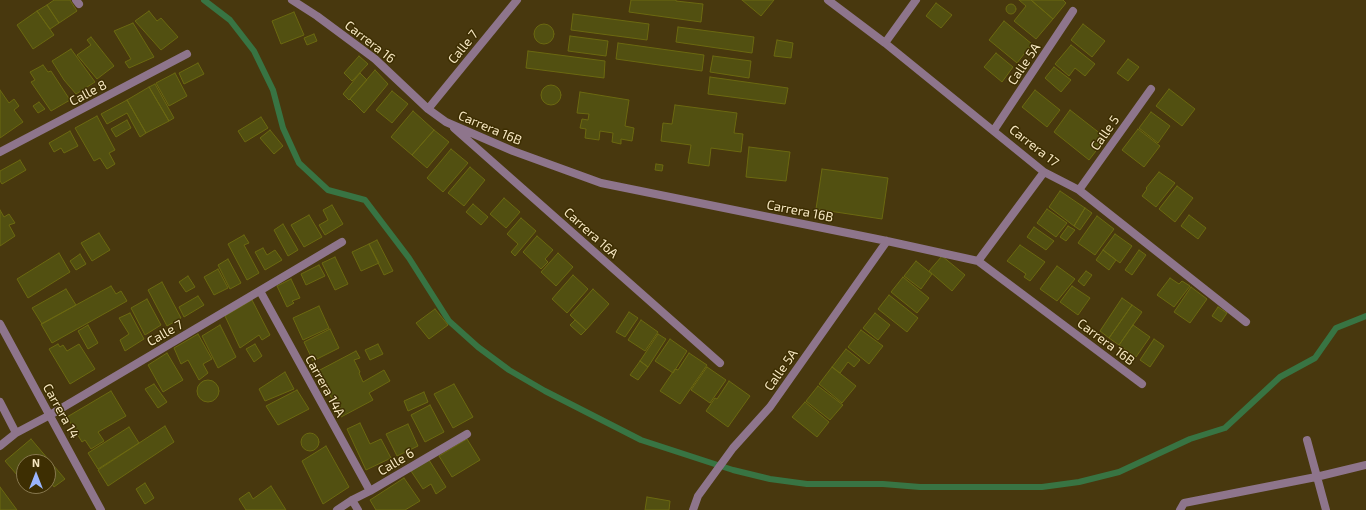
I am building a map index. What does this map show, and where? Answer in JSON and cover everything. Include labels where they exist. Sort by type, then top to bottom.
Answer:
[{"type":"street","name":"Carrera 16","points":[[292,0],[317,16],[375,59],[428,109]]},
{"type":"street","name":"Calle 7","points":[[428,109],[517,0]]},
{"type":"street","name":"Carrera 17","points":[[828,0],[885,43],[1044,172],[1079,190],[1246,322]]},
{"type":"street","points":[[885,43],[916,0]]},
{"type":"street","name":"Calle 5A","points":[[994,130],[1073,11]]},
{"type":"street","name":"Calle 8","points":[[0,152],[187,54]]},
{"type":"street","name":"Calle 5","points":[[1079,190],[1150,89]]},
{"type":"street","name":"Carrera 16B","points":[[428,109],[446,122],[513,151],[600,183],[978,261],[1142,384]]},
{"type":"street","name":"Carrera 16A","points":[[446,122],[720,363]]},
{"type":"street","points":[[978,261],[1044,172]]},
{"type":"street","name":"Calle 5A","points":[[693,510],[698,496],[733,448],[770,407],[887,241]]},
{"type":"street","name":"Calle 7","points":[[0,446],[16,433],[50,415],[342,242]]},
{"type":"street","name":"Carrera 14A","points":[[260,291],[370,491]]},
{"type":"street","name":"Carrera 14","points":[[0,324],[101,510]]},
{"type":"street","points":[[0,402],[16,433]]},
{"type":"street","name":"Calle 6","points":[[337,510],[467,434]]},
{"type":"street","points":[[1308,440],[1316,477],[1326,510]]},
{"type":"street","points":[[1180,510],[1184,503],[1316,477],[1366,465]]},
{"type":"street","points":[[352,500],[358,510]]},
{"type":"building","points":[[54,0],[70,0],[77,11],[59,23],[47,5]]},
{"type":"building","points":[[631,0],[676,0],[703,4],[701,22],[629,12]]},
{"type":"building","points":[[742,0],[774,0],[761,16]]},
{"type":"building","points":[[1019,0],[1031,0],[1053,19],[1036,39],[1014,21],[1026,6]]},
{"type":"building","points":[[1031,0],[1063,0],[1066,3],[1053,19]]},
{"type":"building","points":[[936,3],[952,15],[941,28],[926,16]]},
{"type":"building","points":[[1009,4],[1013,4],[1015,5],[1015,13],[1009,14],[1006,11],[1006,7]]},
{"type":"building","points":[[47,5],[59,23],[50,29],[37,11]]},
{"type":"building","points":[[37,11],[54,35],[33,49],[17,25]]},
{"type":"building","points":[[149,11],[157,21],[161,18],[178,37],[161,50],[135,21]]},
{"type":"building","points":[[294,12],[304,35],[281,44],[272,21]]},
{"type":"building","points":[[573,14],[649,24],[647,40],[571,30]]},
{"type":"building","points":[[1004,21],[1032,44],[1017,63],[989,40]]},
{"type":"building","points":[[133,23],[154,57],[129,68],[125,62],[131,59],[114,31]]},
{"type":"building","points":[[540,24],[548,24],[554,30],[554,38],[548,44],[540,44],[534,38],[534,30]]},
{"type":"building","points":[[1083,24],[1105,41],[1092,57],[1071,40]]},
{"type":"building","points":[[678,27],[754,37],[752,53],[676,42]]},
{"type":"building","points":[[314,34],[317,41],[307,45],[304,38]]},
{"type":"building","points":[[570,36],[608,41],[606,56],[568,51]]},
{"type":"building","points":[[91,37],[114,66],[97,79],[77,55],[91,45],[87,40]]},
{"type":"building","points":[[777,40],[793,43],[791,58],[774,56]]},
{"type":"building","points":[[618,43],[704,55],[702,71],[616,59]]},
{"type":"building","points":[[1071,45],[1095,64],[1085,76],[1075,68],[1069,76],[1055,64]]},
{"type":"building","points":[[71,49],[95,82],[76,94],[64,80],[52,61]]},
{"type":"building","points":[[528,51],[605,61],[604,78],[526,68]]},
{"type":"building","points":[[996,53],[1013,67],[1002,82],[984,67]]},
{"type":"building","points":[[359,56],[368,64],[352,81],[344,73]]},
{"type":"building","points":[[713,56],[751,61],[749,78],[710,72]]},
{"type":"building","points":[[1128,59],[1139,67],[1128,81],[1117,73]]},
{"type":"building","points":[[198,63],[204,74],[184,84],[179,73]]},
{"type":"building","points":[[43,65],[48,72],[51,71],[70,100],[51,111],[31,82],[35,80],[30,72]]},
{"type":"building","points":[[1054,67],[1071,80],[1061,92],[1045,78]]},
{"type":"building","points":[[375,70],[388,84],[364,113],[350,99]]},
{"type":"building","points":[[175,73],[187,96],[169,106],[156,83]]},
{"type":"building","points":[[360,73],[367,80],[349,100],[343,94]]},
{"type":"building","points":[[710,77],[788,88],[785,104],[708,94]]},
{"type":"building","points":[[155,84],[174,118],[169,121],[149,87]]},
{"type":"building","points":[[547,85],[555,85],[561,91],[561,99],[555,105],[547,105],[541,99],[541,91]]},
{"type":"building","points":[[149,87],[169,121],[146,133],[127,100]]},
{"type":"building","points":[[1169,89],[1195,109],[1182,126],[1156,106]]},
{"type":"building","points":[[0,90],[9,103],[14,99],[19,106],[14,110],[23,122],[0,138]]},
{"type":"building","points":[[1035,90],[1060,110],[1047,127],[1022,107]]},
{"type":"building","points":[[392,91],[408,104],[392,123],[376,110]]},
{"type":"building","points":[[580,92],[629,100],[625,126],[634,128],[632,141],[621,139],[621,144],[612,142],[613,133],[600,131],[599,140],[585,138],[586,129],[580,128],[582,119],[588,120],[589,114],[577,113]]},
{"type":"building","points":[[127,100],[146,133],[140,137],[127,113],[107,124],[101,114]]},
{"type":"building","points":[[39,102],[45,109],[38,113],[33,106]]},
{"type":"building","points":[[675,105],[737,113],[734,133],[743,134],[741,152],[711,148],[709,166],[688,163],[691,145],[661,141],[663,123],[672,124]]},
{"type":"building","points":[[1070,110],[1106,138],[1089,160],[1054,132]]},
{"type":"building","points":[[413,111],[434,130],[412,155],[391,137]]},
{"type":"building","points":[[1151,112],[1170,126],[1158,143],[1139,128]]},
{"type":"building","points":[[97,116],[115,150],[109,153],[115,164],[107,169],[100,158],[94,161],[75,128]]},
{"type":"building","points":[[261,117],[268,128],[245,142],[238,131]]},
{"type":"building","points":[[127,120],[131,128],[116,137],[111,129]]},
{"type":"building","points":[[1138,129],[1160,146],[1144,167],[1122,150]]},
{"type":"building","points":[[270,130],[283,146],[274,154],[260,138]]},
{"type":"building","points":[[434,130],[449,142],[427,168],[412,155]]},
{"type":"building","points":[[70,131],[78,146],[64,153],[61,148],[54,152],[49,143]]},
{"type":"building","points":[[749,147],[790,152],[786,181],[746,177]]},
{"type":"building","points":[[451,149],[468,163],[443,192],[427,178]]},
{"type":"building","points":[[20,160],[26,170],[2,184],[0,181],[0,171]]},
{"type":"building","points":[[656,164],[663,165],[662,171],[655,170]]},
{"type":"building","points":[[470,167],[485,180],[464,206],[448,193]]},
{"type":"building","points":[[822,169],[888,178],[882,219],[816,209]]},
{"type":"building","points":[[1159,172],[1175,183],[1156,207],[1142,196],[1147,189],[1146,188]]},
{"type":"building","points":[[1177,186],[1193,198],[1175,222],[1159,209]]},
{"type":"building","points":[[1060,191],[1085,208],[1074,226],[1049,207]]},
{"type":"building","points":[[504,198],[520,212],[506,228],[490,214]]},
{"type":"building","points":[[473,204],[488,217],[481,225],[466,212]]},
{"type":"building","points":[[332,205],[343,224],[325,235],[319,225],[328,220],[323,210]]},
{"type":"building","points":[[1085,208],[1092,213],[1080,230],[1074,226]]},
{"type":"building","points":[[1047,209],[1067,223],[1056,237],[1037,223]]},
{"type":"building","points":[[0,210],[4,217],[9,214],[15,223],[9,225],[15,236],[0,246]]},
{"type":"building","points":[[309,215],[322,237],[304,247],[291,225]]},
{"type":"building","points":[[1189,215],[1206,228],[1198,239],[1181,226]]},
{"type":"building","points":[[1097,216],[1114,229],[1095,255],[1078,243]]},
{"type":"building","points":[[521,218],[536,231],[515,256],[511,252],[518,244],[507,234]]},
{"type":"building","points":[[283,224],[298,250],[288,256],[274,230]]},
{"type":"building","points":[[1068,226],[1075,230],[1066,241],[1060,237]]},
{"type":"building","points":[[1034,227],[1054,241],[1046,250],[1027,237]]},
{"type":"building","points":[[99,233],[110,250],[92,261],[81,243]]},
{"type":"building","points":[[1115,234],[1132,246],[1120,263],[1103,250]]},
{"type":"building","points":[[244,235],[249,243],[244,245],[259,273],[247,280],[228,244]]},
{"type":"building","points":[[537,236],[553,250],[545,259],[548,262],[541,269],[523,252]]},
{"type":"building","points":[[377,240],[393,271],[384,275],[369,244]]},
{"type":"building","points":[[369,244],[379,263],[361,271],[352,252]]},
{"type":"building","points":[[1020,245],[1045,262],[1030,281],[1024,277],[1026,274],[1007,261]]},
{"type":"building","points":[[263,248],[267,255],[275,250],[282,260],[265,270],[255,252]]},
{"type":"building","points":[[1103,250],[1116,260],[1109,270],[1096,260]]},
{"type":"building","points":[[1139,250],[1146,255],[1132,275],[1125,270]]},
{"type":"building","points":[[59,253],[70,272],[28,298],[17,279]]},
{"type":"building","points":[[558,253],[573,267],[556,286],[541,272]]},
{"type":"building","points":[[80,254],[86,264],[76,270],[70,261]]},
{"type":"building","points":[[942,256],[965,275],[952,291],[929,271]]},
{"type":"building","points":[[335,257],[348,284],[335,290],[322,263]]},
{"type":"building","points":[[228,259],[241,283],[230,289],[218,265]]},
{"type":"building","points":[[916,261],[932,274],[921,289],[904,276]]},
{"type":"building","points":[[319,265],[325,276],[306,285],[301,274]]},
{"type":"building","points":[[1057,266],[1075,279],[1057,301],[1040,289]]},
{"type":"building","points":[[218,269],[228,288],[214,295],[204,277]]},
{"type":"building","points":[[1086,271],[1092,275],[1084,286],[1078,281]]},
{"type":"building","points":[[573,275],[588,289],[567,313],[552,299]]},
{"type":"building","points":[[188,276],[195,287],[186,292],[179,282]]},
{"type":"building","points":[[903,277],[929,298],[917,313],[891,292]]},
{"type":"building","points":[[1170,278],[1179,284],[1182,281],[1190,286],[1174,307],[1157,295]]},
{"type":"building","points":[[291,279],[300,298],[292,301],[294,303],[287,307],[277,286]]},
{"type":"building","points":[[162,282],[181,318],[167,326],[148,290]]},
{"type":"building","points":[[111,286],[116,294],[121,291],[127,301],[52,343],[41,324]]},
{"type":"building","points":[[1072,286],[1090,298],[1078,315],[1060,302]]},
{"type":"building","points":[[1191,287],[1207,299],[1190,323],[1174,312]]},
{"type":"building","points":[[66,289],[76,305],[42,324],[32,308]]},
{"type":"building","points":[[593,289],[609,304],[586,330],[570,315]]},
{"type":"building","points":[[889,295],[918,318],[907,332],[878,309]]},
{"type":"building","points":[[198,296],[204,305],[184,317],[179,307]]},
{"type":"building","points":[[1122,298],[1132,305],[1109,338],[1100,331]]},
{"type":"building","points":[[147,299],[161,325],[145,335],[131,308]]},
{"type":"building","points":[[252,300],[270,335],[262,340],[259,335],[240,348],[225,316]]},
{"type":"building","points":[[1132,305],[1142,312],[1119,345],[1109,338]]},
{"type":"building","points":[[319,306],[329,328],[303,340],[293,318]]},
{"type":"building","points":[[1218,307],[1227,313],[1221,322],[1212,316]]},
{"type":"building","points":[[435,309],[448,325],[429,339],[416,323]]},
{"type":"building","points":[[629,312],[638,318],[625,337],[616,332]]},
{"type":"building","points":[[130,313],[144,339],[125,351],[120,340],[129,334],[119,318]]},
{"type":"building","points":[[875,313],[890,325],[878,340],[863,328]]},
{"type":"building","points":[[575,320],[586,330],[581,335],[570,325]]},
{"type":"building","points":[[641,320],[658,332],[645,351],[628,340]]},
{"type":"building","points":[[88,325],[98,343],[88,349],[78,331]]},
{"type":"building","points":[[220,325],[236,357],[218,368],[202,336]]},
{"type":"building","points":[[1133,325],[1150,337],[1136,357],[1119,345]]},
{"type":"building","points":[[330,329],[339,348],[313,361],[304,342]]},
{"type":"building","points":[[861,330],[883,346],[869,364],[848,347]]},
{"type":"building","points":[[198,334],[212,359],[203,364],[208,373],[199,380],[188,360],[181,364],[174,348]]},
{"type":"building","points":[[658,334],[666,339],[648,367],[640,361]]},
{"type":"building","points":[[670,339],[687,351],[673,373],[655,361]]},
{"type":"building","points":[[1154,339],[1164,346],[1150,367],[1140,360]]},
{"type":"building","points":[[58,344],[60,347],[63,345],[67,351],[79,344],[95,369],[70,384],[49,349]]},
{"type":"building","points":[[255,344],[262,356],[254,362],[246,349]]},
{"type":"building","points":[[378,344],[383,354],[370,360],[365,350]]},
{"type":"building","points":[[846,349],[860,360],[854,367],[848,362],[840,373],[832,367]]},
{"type":"building","points":[[356,351],[360,358],[354,360],[363,382],[384,370],[390,381],[369,393],[373,400],[341,417],[318,371]]},
{"type":"building","points":[[167,353],[183,380],[163,392],[148,365]]},
{"type":"building","points":[[689,353],[707,365],[680,404],[660,391],[675,369],[678,370]]},
{"type":"building","points":[[640,361],[648,367],[638,380],[630,375]]},
{"type":"building","points":[[707,367],[726,380],[710,403],[691,390]]},
{"type":"building","points":[[832,367],[856,386],[842,403],[819,384]]},
{"type":"building","points":[[285,372],[294,389],[265,401],[259,389]]},
{"type":"building","points":[[208,380],[216,383],[219,391],[216,399],[208,402],[200,399],[197,391],[200,383]]},
{"type":"building","points":[[729,381],[750,396],[728,427],[706,411],[715,398],[717,399]]},
{"type":"building","points":[[154,384],[167,402],[158,408],[145,389]]},
{"type":"building","points":[[454,384],[473,417],[453,428],[434,394]]},
{"type":"building","points":[[818,386],[843,405],[830,420],[806,401]]},
{"type":"building","points":[[297,390],[309,409],[278,425],[266,406]]},
{"type":"building","points":[[111,391],[126,416],[98,432],[104,441],[91,449],[85,440],[82,442],[67,417]]},
{"type":"building","points":[[424,392],[428,402],[408,411],[404,401]]},
{"type":"building","points":[[805,402],[829,422],[817,437],[792,417]]},
{"type":"building","points":[[430,405],[444,432],[425,442],[411,415]]},
{"type":"building","points":[[360,423],[370,444],[381,439],[391,458],[366,470],[347,429]]},
{"type":"building","points":[[408,424],[418,446],[397,456],[386,434]]},
{"type":"building","points":[[165,426],[174,442],[108,486],[98,470]]},
{"type":"building","points":[[129,427],[139,443],[98,469],[88,453]]},
{"type":"building","points":[[306,433],[314,433],[319,438],[317,449],[314,451],[306,451],[301,446],[301,438]]},
{"type":"building","points":[[31,439],[44,454],[16,454],[16,474],[5,461]]},
{"type":"building","points":[[467,439],[480,460],[452,477],[439,456]]},
{"type":"building","points":[[326,446],[349,487],[323,504],[302,461]]},
{"type":"building","points":[[429,460],[446,487],[436,494],[431,484],[423,489],[411,471]]},
{"type":"building","points":[[56,468],[65,479],[56,486]]},
{"type":"building","points":[[404,478],[420,501],[405,510],[376,510],[370,500]]},
{"type":"building","points":[[145,483],[154,498],[145,504],[136,489]]},
{"type":"building","points":[[271,486],[286,510],[246,510],[239,499],[249,492],[253,499]]},
{"type":"building","points":[[0,487],[17,510],[0,510]]},
{"type":"building","points":[[647,497],[670,501],[669,510],[645,510]]},
{"type":"waterway","points":[[204,0],[230,20],[254,51],[273,90],[283,128],[299,163],[328,190],[365,200],[409,258],[449,321],[478,347],[509,370],[545,391],[641,440],[733,470],[770,479],[807,484],[883,484],[920,487],[1042,487],[1079,482],[1119,472],[1190,439],[1225,428],[1280,377],[1315,358],[1336,328],[1366,316]]}]
